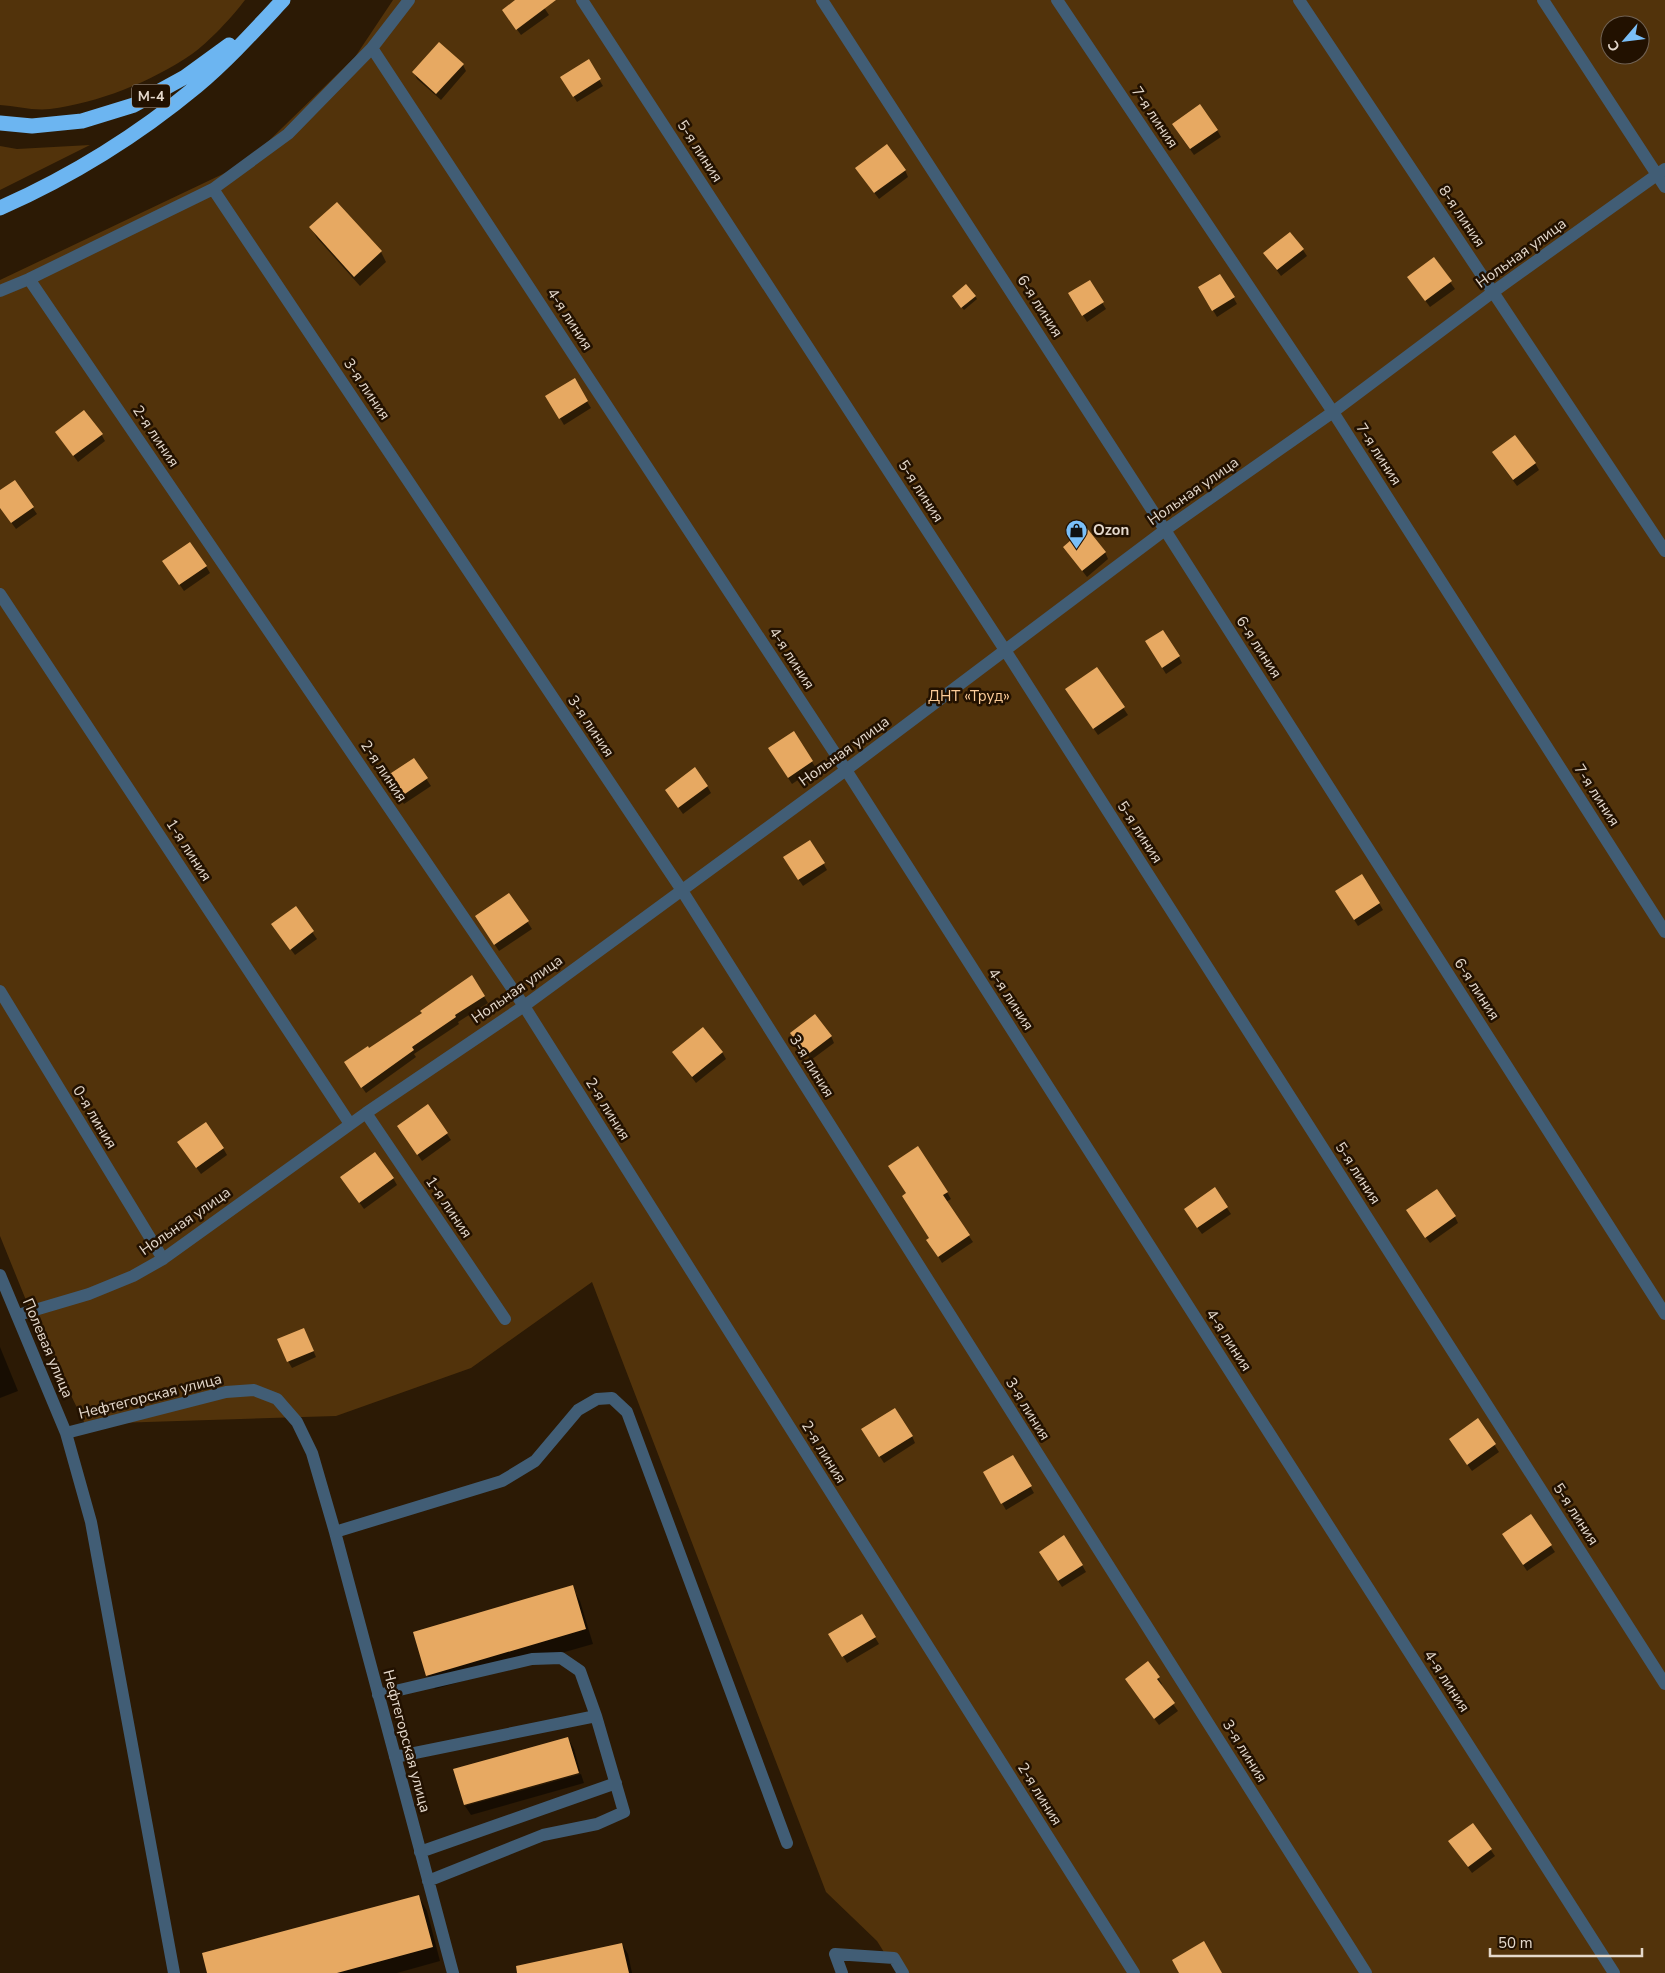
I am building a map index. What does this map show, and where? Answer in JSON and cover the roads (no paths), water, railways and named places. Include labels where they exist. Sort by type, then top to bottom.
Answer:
[{"type":"highway","name":"М-4","points":[[0,123],[32,126],[82,122],[134,105],[185,78],[229,45],[274,0]]},
{"type":"highway","points":[[0,208],[82,166],[144,126],[197,86],[242,44],[283,0]]},
{"type":"street","points":[[0,292],[213,189],[288,134],[372,48],[409,0]]},
{"type":"street","name":"5-я линия","points":[[582,0],[1005,650],[1665,1684]]},
{"type":"street","name":"6-я линия","points":[[822,0],[1165,530],[1665,1314]]},
{"type":"street","name":"7-я линия","points":[[1057,0],[1333,412],[1665,932]]},
{"type":"street","name":"8-я линия","points":[[1299,0],[1665,551]]},
{"type":"street","points":[[1543,0],[1661,172],[1665,187]]},
{"type":"street","name":"4-я линия","points":[[372,48],[846,770],[1614,1973]]},
{"type":"street","name":"Нольная улица","points":[[18,1315],[89,1294],[133,1276],[163,1259],[366,1112],[524,1006],[681,889],[846,770],[1165,530],[1333,412],[1494,292],[1661,172]]},
{"type":"street","name":"3-я линия","points":[[213,189],[681,889],[1366,1973]]},
{"type":"street","name":"2-я линия","points":[[30,279],[524,1006],[1134,1973]]},
{"type":"street","name":"1-я линия","points":[[0,594],[350,1124]]},
{"type":"street","name":"0-я линия","points":[[0,991],[163,1259]]},
{"type":"street","name":"1-я линия","points":[[366,1112],[505,1319]]},
{"type":"street","name":"Полевая улица","points":[[0,1275],[66,1433]]},
{"type":"street","name":"Нефтегорская улица","points":[[174,1973],[91,1522],[66,1433],[226,1392],[254,1390],[277,1399],[297,1422],[312,1453],[335,1532],[453,1973]]},
{"type":"street","points":[[335,1532],[502,1481],[535,1461],[578,1410],[597,1399],[612,1398],[628,1412],[787,1843]]},
{"type":"street","points":[[378,1695],[532,1659],[561,1658],[580,1671],[596,1716],[624,1812],[597,1824],[543,1834],[428,1881]]},
{"type":"street","points":[[395,1757],[596,1716]]},
{"type":"street","points":[[420,1852],[616,1783]]},
{"type":"street","points":[[842,1973],[835,1954],[894,1958],[904,1973]]},
{"type":"place","name":"Ozon","points":[[1077,549]]},
{"type":"park label","name":"ДНТ «Труд»","points":[[969,696]]}]
